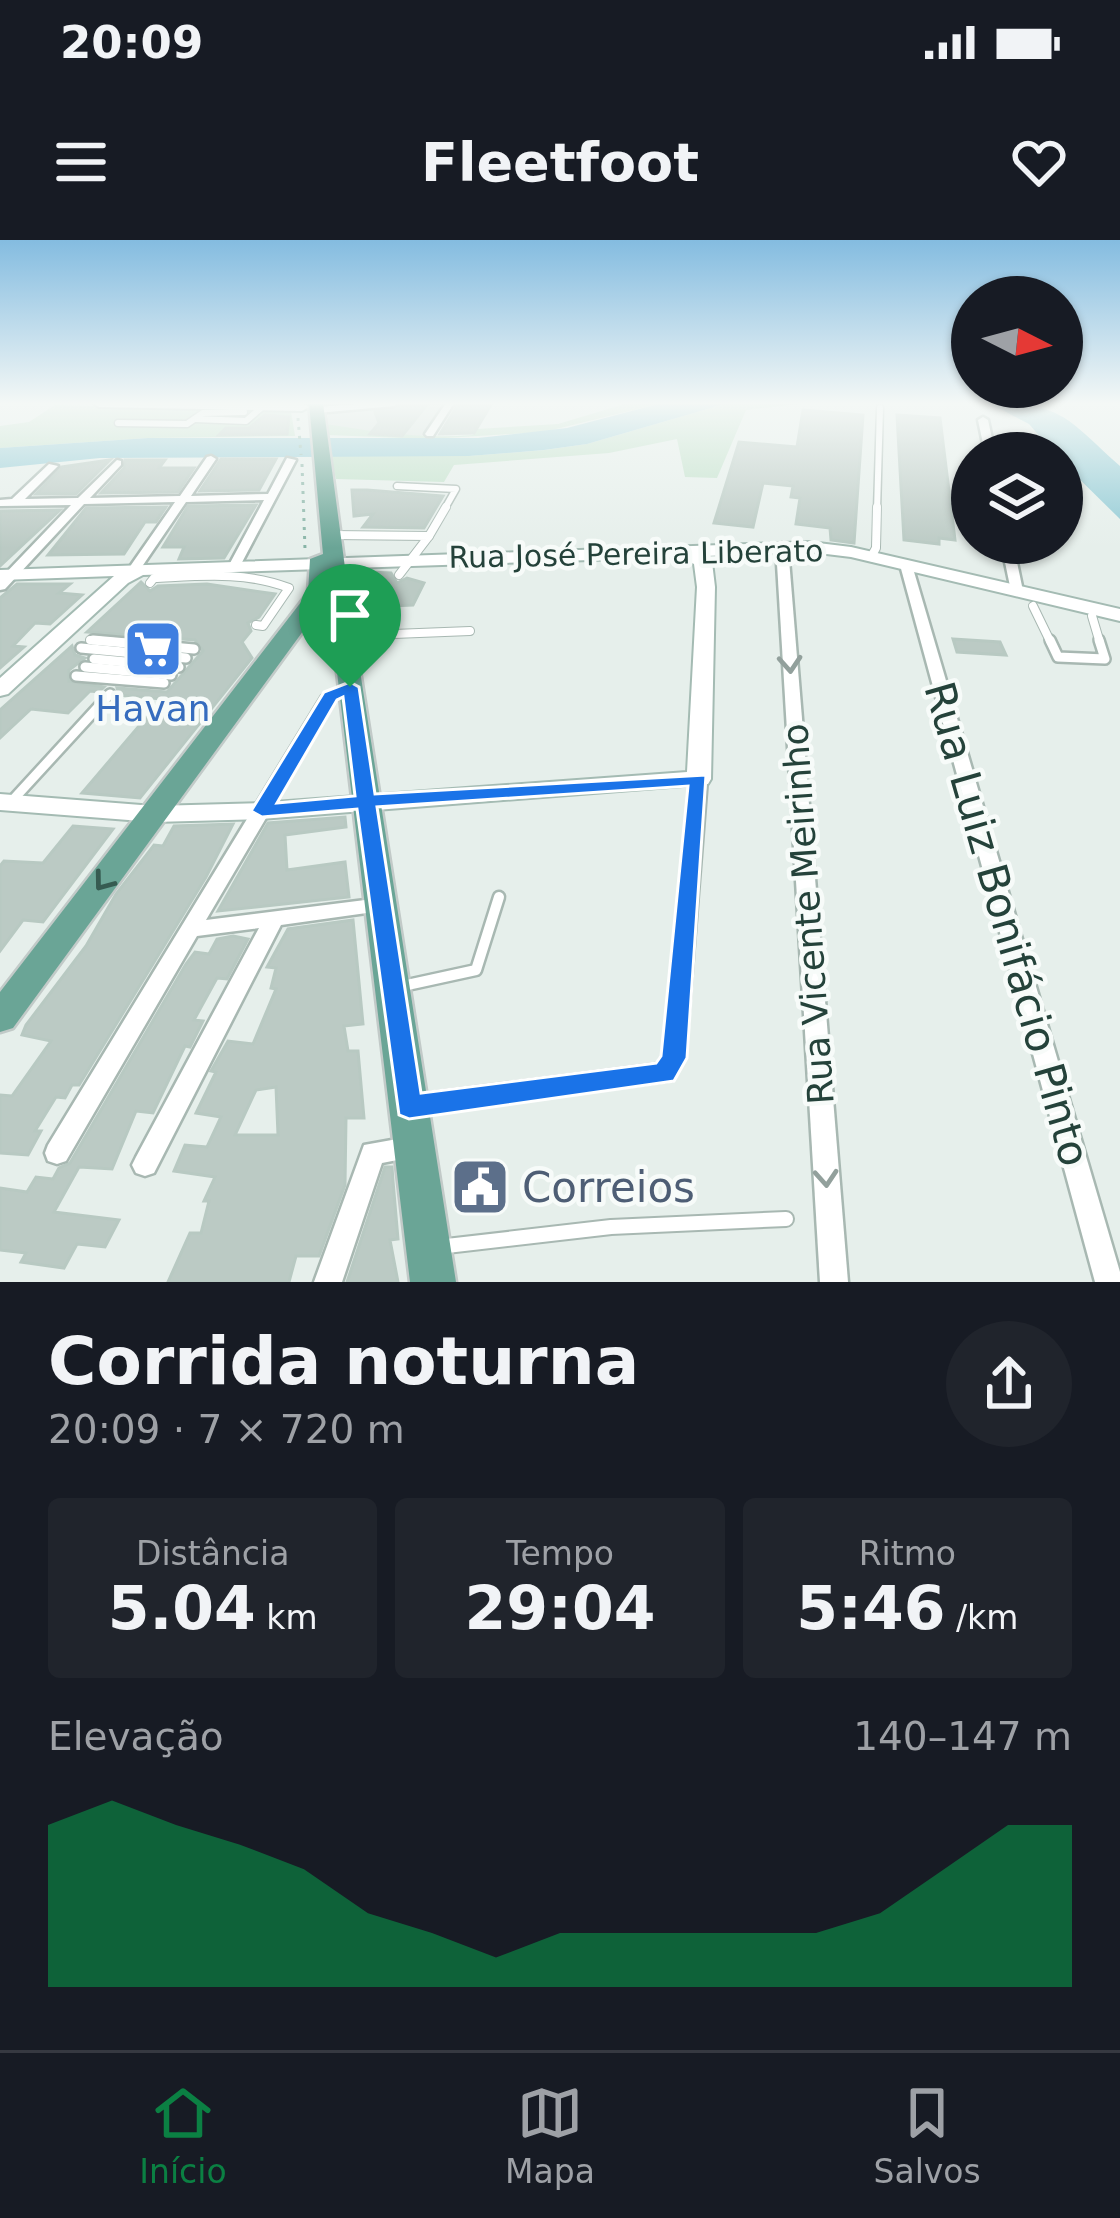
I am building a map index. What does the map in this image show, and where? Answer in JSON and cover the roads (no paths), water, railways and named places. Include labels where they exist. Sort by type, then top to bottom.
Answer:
[{"type":"main road","points":[[0,1018],[154,814],[284,619],[320,592],[306,452]]},
{"type":"main road","points":[[306,464],[332,535],[320,558]]},
{"type":"main road","name":"Rua José Pereira Liberato","points":[[5,579],[320,558],[682,550],[711,555],[823,548],[1120,615]]},
{"type":"main road","points":[[3,806],[154,814],[262,811],[699,779],[711,555]]},
{"type":"main road","points":[[320,558],[338,597],[430,1265]]},
{"type":"main road","points":[[4,690],[133,573]]},
{"type":"street","points":[[133,573],[211,459]]},
{"type":"street","points":[[5,579],[117,463]]},
{"type":"street","points":[[245,565],[272,497],[306,464]]},
{"type":"street","points":[[15,503],[53,466]]},
{"type":"street","points":[[0,503],[272,497]]},
{"type":"street","name":"Rua Vicente Meirinho","points":[[782,547],[833,1282]]},
{"type":"street","points":[[1011,564],[1016,591]]},
{"type":"street","name":"Rua Luiz Bonifácio Pinto","points":[[906,565],[1109,1282]]},
{"type":"street","points":[[56,1153],[331,696],[350,687]]},
{"type":"street","points":[[409,1106],[664,1073],[674,1058],[699,779]]},
{"type":"street","points":[[189,930],[381,904]]},
{"type":"street","points":[[145,1165],[273,921]]},
{"type":"street","points":[[328,1282],[373,1153],[414,1147]]},
{"type":"lane","points":[[871,557],[876,544],[879,452]]},
{"type":"lane","points":[[398,486],[456,490],[416,558],[399,575]]},
{"type":"lane","points":[[332,535],[429,536]]},
{"type":"lane","points":[[211,577],[245,565]]},
{"type":"lane","points":[[133,573],[154,578],[272,582],[290,588],[284,619],[256,626]]},
{"type":"lane","points":[[338,597],[374,590]]},
{"type":"lane","points":[[1033,606],[1058,657],[1105,659],[1092,616]]},
{"type":"lane","points":[[343,636],[470,632]]},
{"type":"lane","points":[[90,640],[194,649]]},
{"type":"lane","points":[[81,649],[175,671]]},
{"type":"lane","points":[[94,659],[175,671]]},
{"type":"lane","points":[[85,667],[175,671]]},
{"type":"lane","points":[[76,676],[175,671]]},
{"type":"lane","points":[[3,806],[110,694]]},
{"type":"lane","points":[[392,988],[476,970],[499,897]]},
{"type":"lane","points":[[430,1265],[611,1227],[785,1219]]},
{"type":"water","points":[[0,452],[524,452],[100,458],[0,468]]},
{"type":"water","points":[[1083,452],[1105,452],[1120,466],[1120,519],[1083,483]]},
{"type":"place","name":"Havan","points":[[153,649]]},
{"type":"place","name":"Correios","points":[[480,1187]]}]
